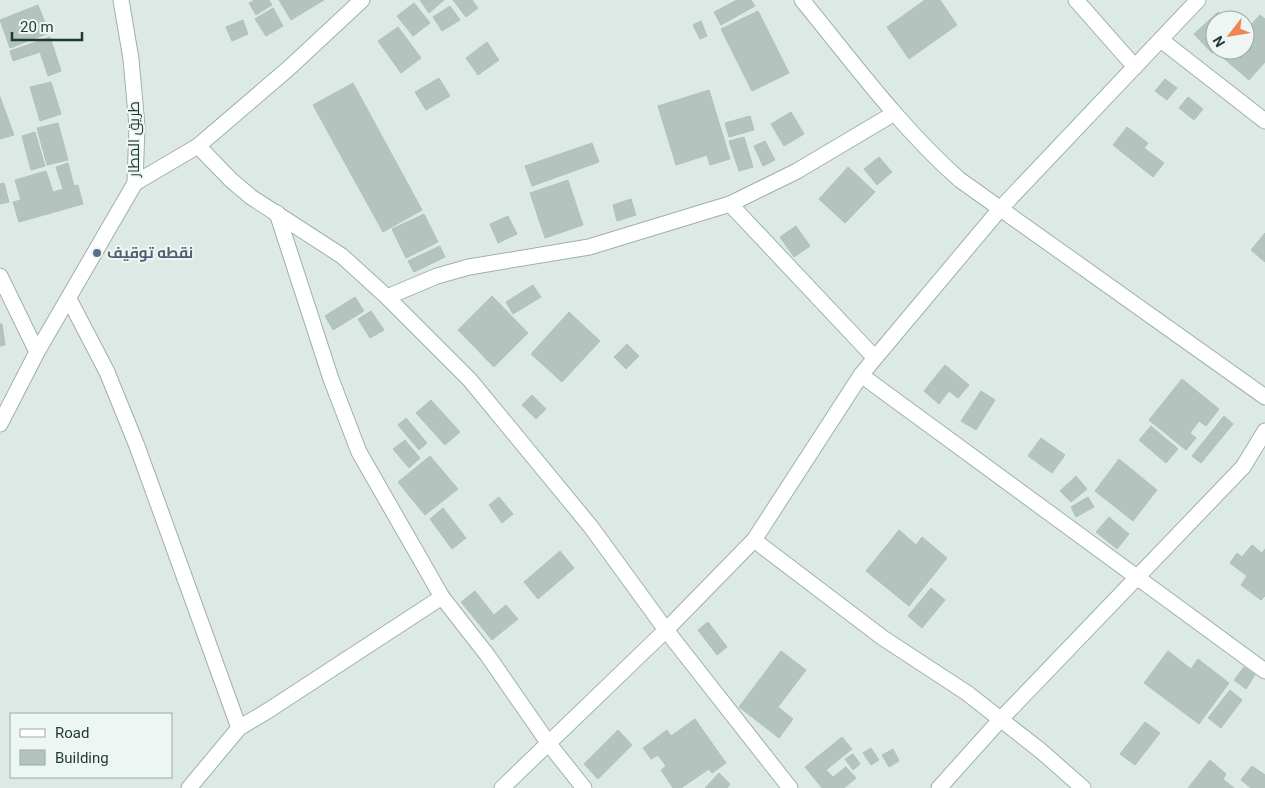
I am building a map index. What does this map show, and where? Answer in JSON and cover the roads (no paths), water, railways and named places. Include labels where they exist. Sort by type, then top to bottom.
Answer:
[{"type":"street","name":"طريق المطار","points":[[0,424],[37,352],[135,183],[136,126],[131,59],[121,0]]},
{"type":"street","points":[[135,183],[198,146],[289,68],[362,0]]},
{"type":"street","points":[[802,0],[893,114],[941,163],[1000,210],[1265,397]]},
{"type":"street","points":[[1076,0],[1135,67]]},
{"type":"street","points":[[502,788],[666,630],[754,540],[861,375],[1000,210],[1198,0]]},
{"type":"street","points":[[1160,40],[1265,121]]},
{"type":"street","points":[[386,297],[437,276],[469,267],[589,247],[730,204],[797,171],[893,114]]},
{"type":"street","points":[[198,146],[230,180],[342,256],[470,380],[591,527],[666,630],[790,788]]},
{"type":"street","points":[[730,204],[875,358]]},
{"type":"street","points":[[277,213],[331,379],[359,452],[442,597],[488,656],[548,744],[584,788]]},
{"type":"street","points":[[0,276],[37,352]]},
{"type":"street","points":[[69,299],[107,372],[137,446],[239,728]]},
{"type":"street","points":[[861,375],[1265,671]]},
{"type":"street","points":[[939,788],[1000,720],[1136,576],[1190,524],[1243,467],[1265,431]]},
{"type":"street","points":[[754,540],[884,638],[967,693],[1041,751],[1083,788]]},
{"type":"street","points":[[189,788],[239,728],[442,597]]},
{"type":"place","name":"نقطه توقيف","points":[[97,253]]}]
